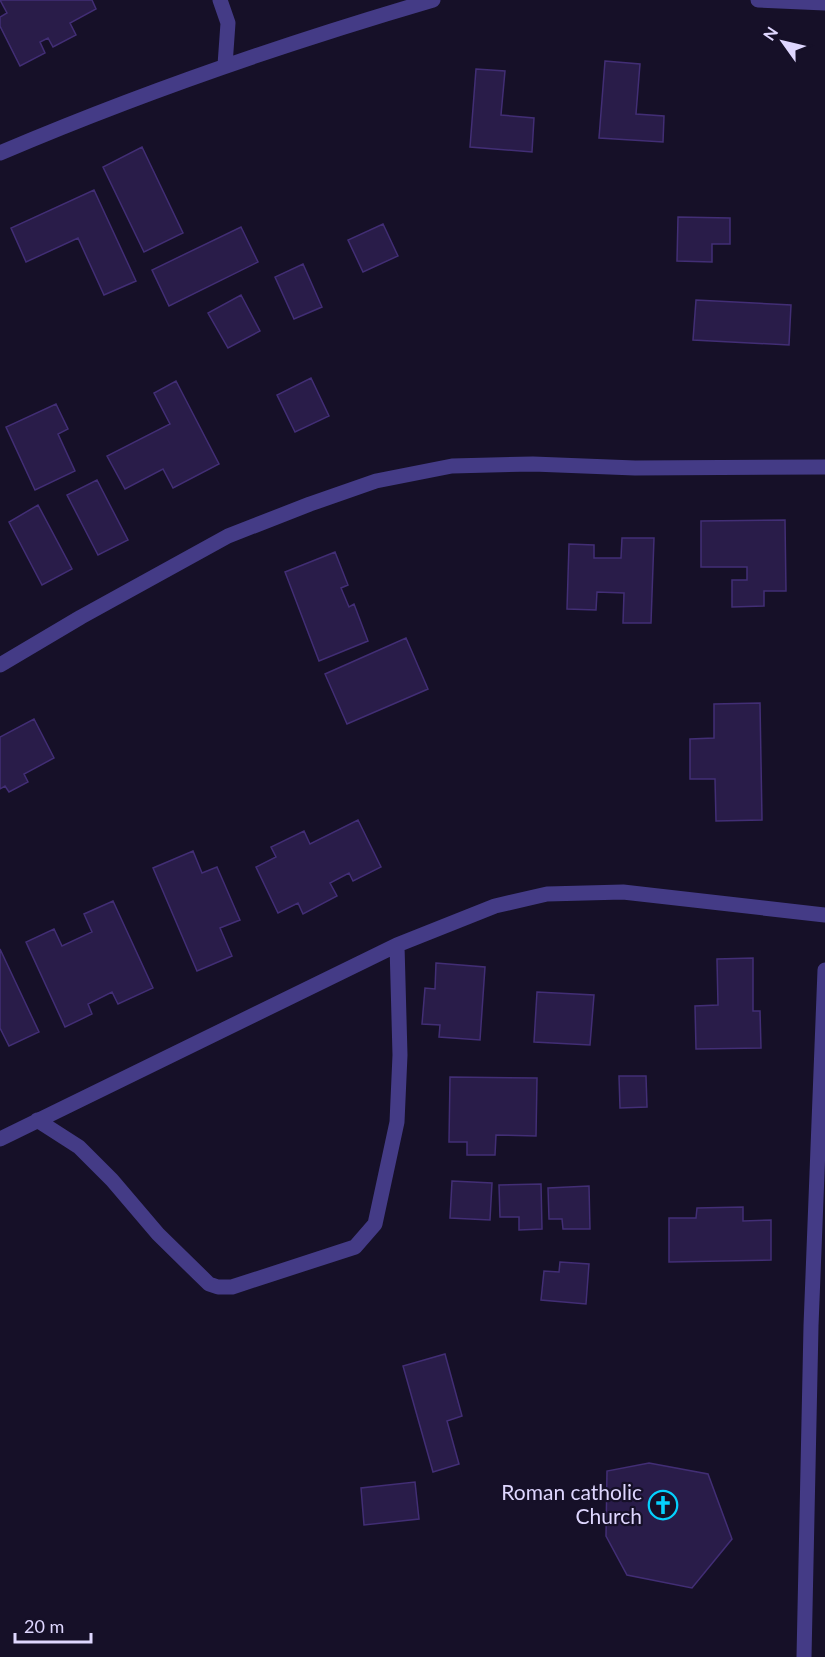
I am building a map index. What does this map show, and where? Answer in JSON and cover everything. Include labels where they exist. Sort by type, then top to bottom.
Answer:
[{"type":"street","points":[[220,0],[228,23],[225,65]]},
{"type":"street","points":[[0,153],[69,124],[225,65],[433,0]]},
{"type":"street","points":[[758,0],[825,3]]},
{"type":"street","points":[[0,665],[81,617],[228,536],[300,507],[376,482],[452,466],[533,464],[635,468],[825,467]]},
{"type":"street","points":[[0,1139],[397,945],[495,906],[547,894],[623,892],[825,915]]},
{"type":"street","points":[[38,1120],[79,1147],[112,1180],[158,1234],[209,1284],[218,1287],[232,1287],[355,1247],[375,1224],[398,1122],[400,1055],[397,945]]},
{"type":"street","points":[[804,1657],[811,1326],[825,970]]},
{"type":"building","points":[[0,0],[92,0],[96,9],[70,23],[76,35],[53,47],[48,38],[40,42],[45,53],[20,66],[0,26],[0,17],[7,13]]},
{"type":"building","points":[[605,61],[640,64],[636,114],[664,116],[663,142],[599,138]]},
{"type":"building","points":[[476,69],[505,71],[501,115],[534,118],[532,152],[470,147]]},
{"type":"building","points":[[142,147],[183,233],[144,252],[103,167]]},
{"type":"building","points":[[94,190],[136,281],[104,295],[78,238],[26,262],[11,228]]},
{"type":"building","points":[[678,217],[730,218],[730,244],[712,244],[712,262],[677,261]]},
{"type":"building","points":[[383,224],[398,256],[363,272],[348,240]]},
{"type":"building","points":[[241,227],[258,262],[169,306],[152,270]]},
{"type":"building","points":[[303,264],[322,307],[294,319],[275,277]]},
{"type":"building","points":[[241,295],[260,331],[228,348],[208,313]]},
{"type":"building","points":[[696,300],[791,305],[789,345],[693,340]]},
{"type":"building","points":[[311,378],[329,416],[295,432],[277,395]]},
{"type":"building","points":[[176,381],[219,464],[173,488],[163,469],[125,489],[107,456],[170,424],[154,393]]},
{"type":"building","points":[[56,404],[68,429],[58,434],[75,471],[35,490],[6,427]]},
{"type":"building","points":[[97,480],[128,540],[98,555],[67,495]]},
{"type":"building","points":[[38,505],[72,569],[42,585],[9,522]]},
{"type":"building","points":[[785,520],[786,591],[764,591],[764,606],[732,607],[732,580],[747,580],[747,567],[701,567],[701,521]]},
{"type":"building","points":[[622,538],[654,538],[651,623],[623,623],[624,593],[597,592],[596,610],[567,609],[569,544],[594,545],[594,558],[621,558]]},
{"type":"building","points":[[335,552],[348,585],[341,588],[349,607],[354,604],[368,641],[319,661],[285,572]]},
{"type":"building","points":[[406,638],[428,689],[347,724],[325,674]]},
{"type":"building","points":[[760,703],[762,820],[716,821],[715,779],[690,779],[690,739],[714,738],[714,704]]},
{"type":"building","points":[[34,719],[54,758],[24,774],[28,782],[9,792],[5,786],[0,789],[0,737]]},
{"type":"building","points":[[358,820],[381,867],[353,881],[349,873],[330,883],[337,896],[303,914],[298,903],[278,913],[256,867],[276,857],[271,847],[304,831],[310,844]]},
{"type":"building","points":[[193,851],[202,873],[217,867],[240,920],[220,928],[232,956],[197,971],[153,868]]},
{"type":"building","points":[[113,901],[153,988],[118,1004],[112,992],[88,1004],[92,1014],[65,1027],[26,942],[54,929],[62,946],[92,932],[84,914]]},
{"type":"building","points":[[0,949],[39,1032],[9,1046],[0,1028]]},
{"type":"building","points":[[753,958],[753,1011],[760,1011],[761,1048],[696,1049],[695,1006],[718,1005],[717,959]]},
{"type":"building","points":[[436,963],[485,967],[480,1040],[439,1037],[440,1025],[422,1024],[425,988],[435,989]]},
{"type":"building","points":[[537,992],[594,995],[590,1045],[534,1042]]},
{"type":"building","points":[[619,1076],[646,1076],[647,1107],[620,1108]]},
{"type":"building","points":[[450,1077],[537,1078],[536,1136],[496,1135],[495,1155],[467,1155],[467,1142],[449,1142]]},
{"type":"building","points":[[452,1181],[492,1183],[490,1220],[450,1218]]},
{"type":"building","points":[[541,1184],[542,1229],[519,1230],[519,1217],[500,1217],[499,1185]]},
{"type":"building","points":[[589,1186],[590,1229],[563,1229],[562,1219],[549,1219],[548,1188]]},
{"type":"building","points":[[743,1207],[743,1221],[771,1220],[771,1260],[669,1262],[669,1218],[696,1218],[697,1208]]},
{"type":"building","points":[[560,1262],[589,1264],[586,1304],[541,1300],[544,1271],[559,1272]]},
{"type":"building","points":[[445,1354],[462,1416],[447,1421],[459,1464],[433,1472],[403,1366]]},
{"type":"building","name":"Roman catholic Church","points":[[649,1463],[708,1474],[732,1539],[692,1588],[627,1575],[606,1536],[607,1471]]},
{"type":"building","points":[[415,1482],[419,1519],[364,1525],[361,1488]]},
{"type":"place","name":"Roman catholic Church","points":[[663,1505]]}]
